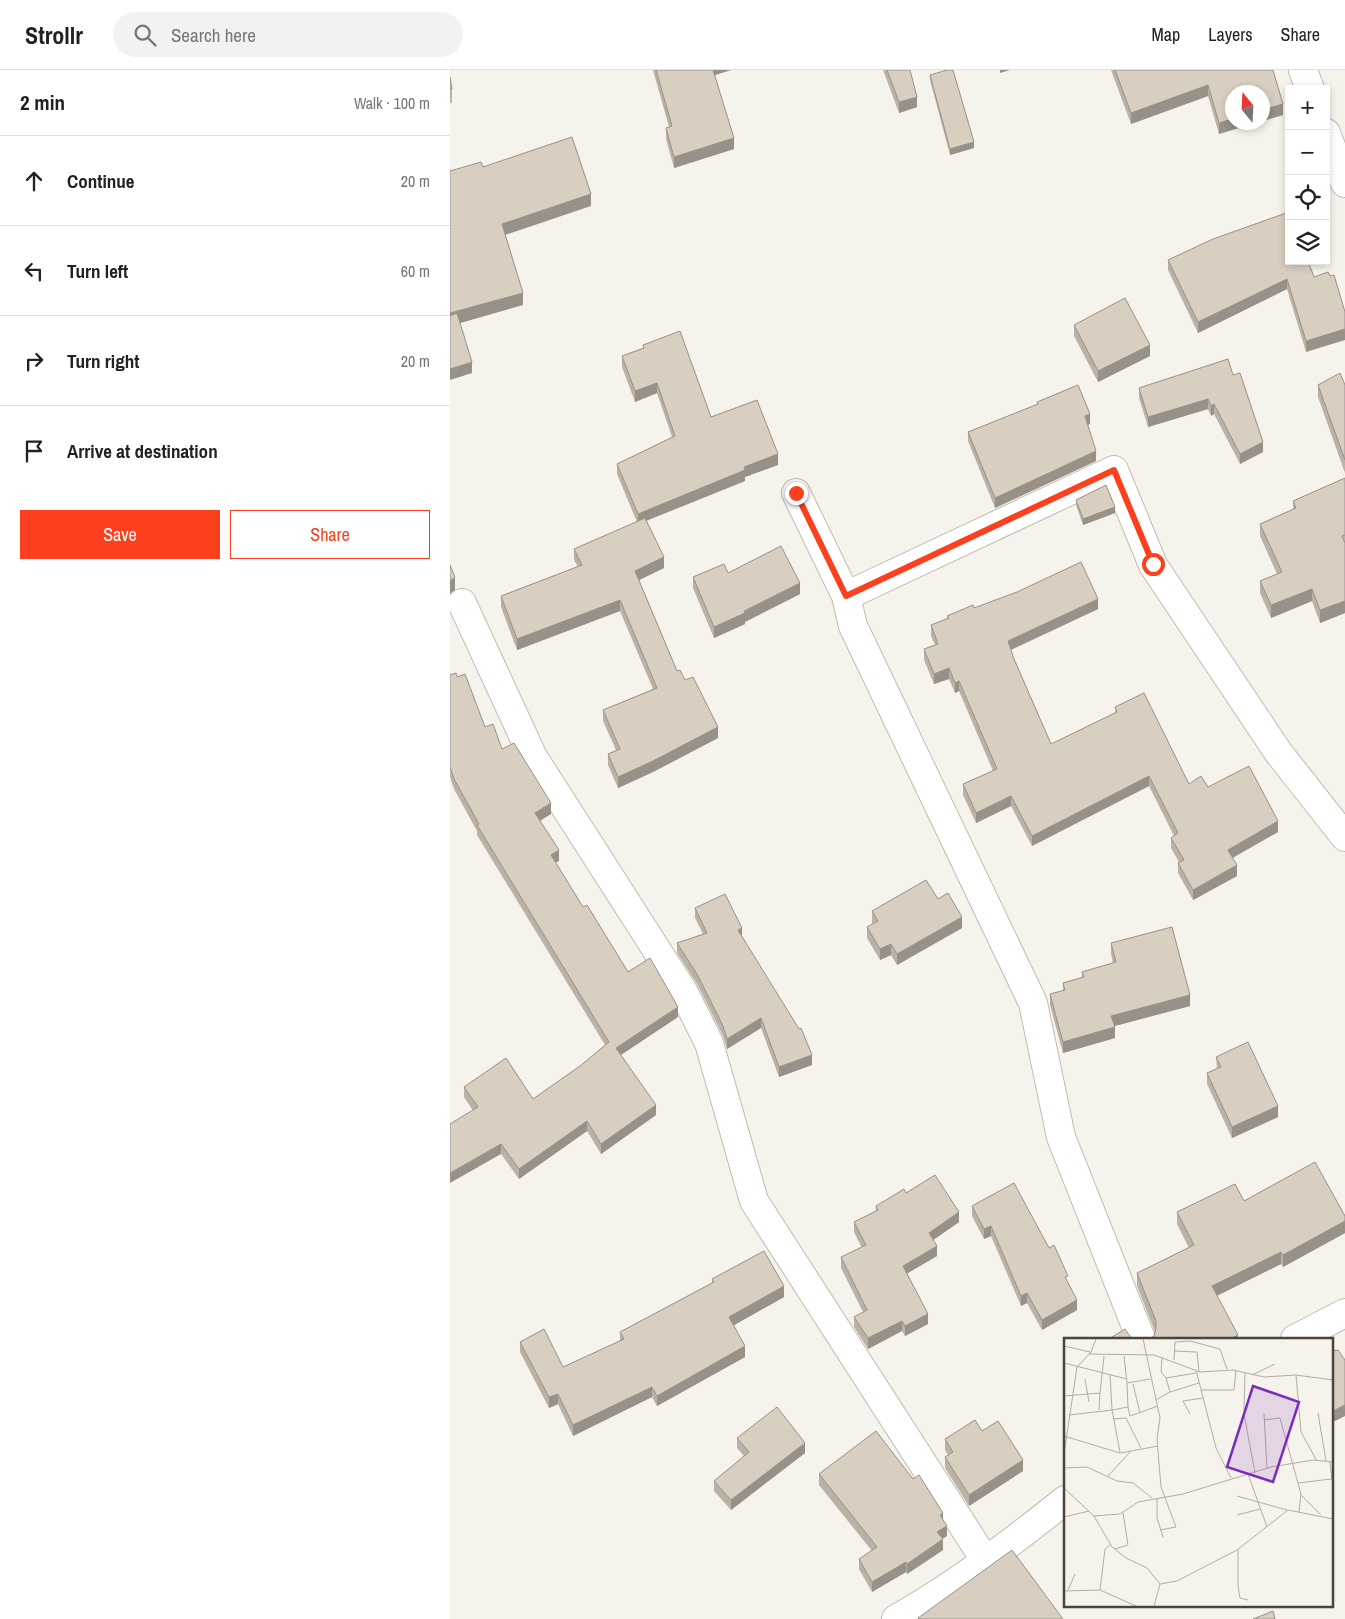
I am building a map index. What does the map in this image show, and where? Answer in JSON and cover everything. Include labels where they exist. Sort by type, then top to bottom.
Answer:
[{"type":"street","points":[[1303,70],[1309,85]]},
{"type":"street","points":[[1330,144],[1345,183]]},
{"type":"street","points":[[846,596],[1114,470],[1153,564],[1278,752],[1345,837]]},
{"type":"street","points":[[796,493],[846,596],[853,626],[1033,1003],[1061,1137],[1141,1338]]},
{"type":"street","points":[[462,603],[533,757],[683,991],[710,1044],[754,1201],[985,1560]]},
{"type":"street","points":[[1297,1338],[1345,1313]]},
{"type":"street","points":[[896,1619],[939,1595],[985,1560],[1021,1536],[1064,1501]]},
{"type":"building","points":[[656,70],[713,70],[734,138],[674,157],[666,128],[672,126]]},
{"type":"building","points":[[887,70],[910,70],[917,97],[899,102]]},
{"type":"building","points":[[953,70],[974,142],[950,149],[930,75]]},
{"type":"building","points":[[1115,70],[1273,70],[1283,104],[1270,108],[1270,85],[1225,85],[1225,121],[1219,123],[1208,85],[1131,113]]},
{"type":"building","points":[[572,137],[591,194],[502,224],[523,293],[450,313],[450,171],[481,162],[483,167]]},
{"type":"building","points":[[1285,213],[1285,265],[1310,265],[1314,277],[1328,272],[1330,276],[1334,275],[1345,312],[1345,329],[1306,341],[1287,279],[1198,322],[1168,260],[1213,239]]},
{"type":"building","points":[[1125,298],[1150,345],[1098,371],[1074,325]]},
{"type":"building","points":[[457,313],[472,362],[450,369],[450,316]]},
{"type":"building","points":[[680,331],[711,417],[757,400],[778,454],[744,467],[745,470],[638,514],[617,464],[675,436],[657,383],[635,391],[622,356],[644,348],[643,345]]},
{"type":"building","points":[[1228,359],[1233,375],[1240,373],[1263,442],[1240,454],[1214,404],[1211,406],[1208,399],[1148,417],[1139,388]]},
{"type":"building","points":[[1340,373],[1345,385],[1345,460],[1318,385]]},
{"type":"building","points":[[1078,385],[1090,414],[1085,416],[1096,451],[995,498],[968,432],[1038,404],[1037,402]]},
{"type":"building","points":[[1345,478],[1345,535],[1342,536],[1345,543],[1345,601],[1320,610],[1312,589],[1271,605],[1260,581],[1282,572],[1260,524],[1296,508],[1293,501]]},
{"type":"building","points":[[1106,485],[1115,507],[1083,519],[1076,500]]},
{"type":"building","points":[[645,518],[664,557],[635,571],[677,671],[680,670],[685,680],[693,677],[718,727],[618,777],[608,754],[620,749],[603,710],[657,688],[620,600],[517,639],[501,596],[582,565],[574,549]]},
{"type":"building","points":[[781,546],[800,583],[744,611],[745,613],[714,627],[693,577],[724,564],[728,573]]},
{"type":"building","points":[[1081,562],[1098,599],[1008,641],[1051,744],[1117,712],[1115,707],[1144,693],[1189,784],[1201,776],[1208,787],[1249,766],[1278,821],[1228,850],[1237,865],[1193,890],[1178,863],[1184,860],[1171,838],[1178,833],[1149,776],[1032,836],[1011,796],[976,813],[963,784],[997,769],[959,681],[955,683],[949,668],[934,674],[924,649],[938,644],[931,625],[973,605],[974,608],[1017,592]]},
{"type":"building","points":[[450,565],[455,577],[450,581]]},
{"type":"building","points":[[456,673],[457,677],[465,674],[485,727],[493,724],[502,749],[514,743],[551,803],[535,813],[559,850],[551,855],[583,907],[587,905],[628,972],[650,958],[678,1007],[616,1048],[656,1105],[601,1144],[587,1121],[519,1169],[501,1144],[450,1173],[450,1124],[478,1107],[464,1087],[506,1058],[533,1099],[580,1066],[609,1042],[477,825],[479,824],[454,779],[450,767],[450,675]]},
{"type":"building","points":[[926,880],[938,899],[948,893],[962,917],[897,954],[891,944],[880,949],[867,927],[878,921],[872,911]]},
{"type":"building","points":[[725,894],[742,928],[738,930],[799,1029],[801,1028],[812,1055],[779,1067],[761,1018],[727,1039],[723,1026],[697,974],[677,943],[707,933],[695,908]]},
{"type":"building","points":[[1172,927],[1190,995],[1111,1016],[1115,1027],[1063,1042],[1050,994],[1065,990],[1063,983],[1084,977],[1082,972],[1116,962],[1111,943]]},
{"type":"building","points":[[1248,1042],[1278,1106],[1232,1127],[1207,1073],[1221,1067],[1216,1057]]},
{"type":"building","points":[[1315,1162],[1345,1216],[1345,1221],[1283,1255],[1281,1252],[1212,1286],[1238,1335],[1232,1338],[1151,1338],[1154,1336],[1156,1321],[1137,1273],[1194,1245],[1177,1212],[1235,1184],[1244,1201]]},
{"type":"building","points":[[935,1175],[959,1212],[929,1233],[937,1246],[903,1266],[928,1314],[905,1326],[902,1321],[868,1338],[854,1317],[867,1310],[841,1257],[866,1245],[854,1222],[878,1210],[876,1206],[904,1189],[906,1193]]},
{"type":"building","points":[[1014,1183],[1049,1248],[1054,1245],[1068,1276],[1065,1277],[1077,1300],[1042,1320],[1027,1293],[1021,1296],[991,1226],[984,1229],[972,1206]]},
{"type":"building","points":[[764,1251],[784,1286],[729,1317],[745,1346],[657,1396],[652,1387],[573,1425],[558,1394],[549,1397],[520,1342],[544,1329],[563,1367],[624,1339],[620,1332],[714,1282],[712,1279]]},
{"type":"building","points":[[1125,1329],[1131,1338],[1111,1338]]},
{"type":"building","points":[[1332,1346],[1335,1351],[1338,1350],[1345,1360],[1345,1405],[1332,1412]]},
{"type":"building","points":[[777,1407],[805,1443],[731,1500],[714,1481],[749,1452],[737,1438]]},
{"type":"building","points":[[975,1420],[982,1431],[998,1421],[1023,1460],[969,1495],[945,1457],[953,1452],[945,1439]]},
{"type":"building","points":[[876,1431],[913,1479],[919,1475],[943,1513],[940,1515],[947,1526],[937,1532],[943,1539],[907,1564],[906,1562],[872,1582],[859,1559],[877,1547],[819,1474]]},
{"type":"building","points":[[1012,1550],[1063,1619],[918,1618]]},
{"type":"building","points":[[1273,1611],[1275,1619],[1253,1619]]},
{"type":"route","points":[[796,493],[846,596],[1114,470],[1153,564]]}]
